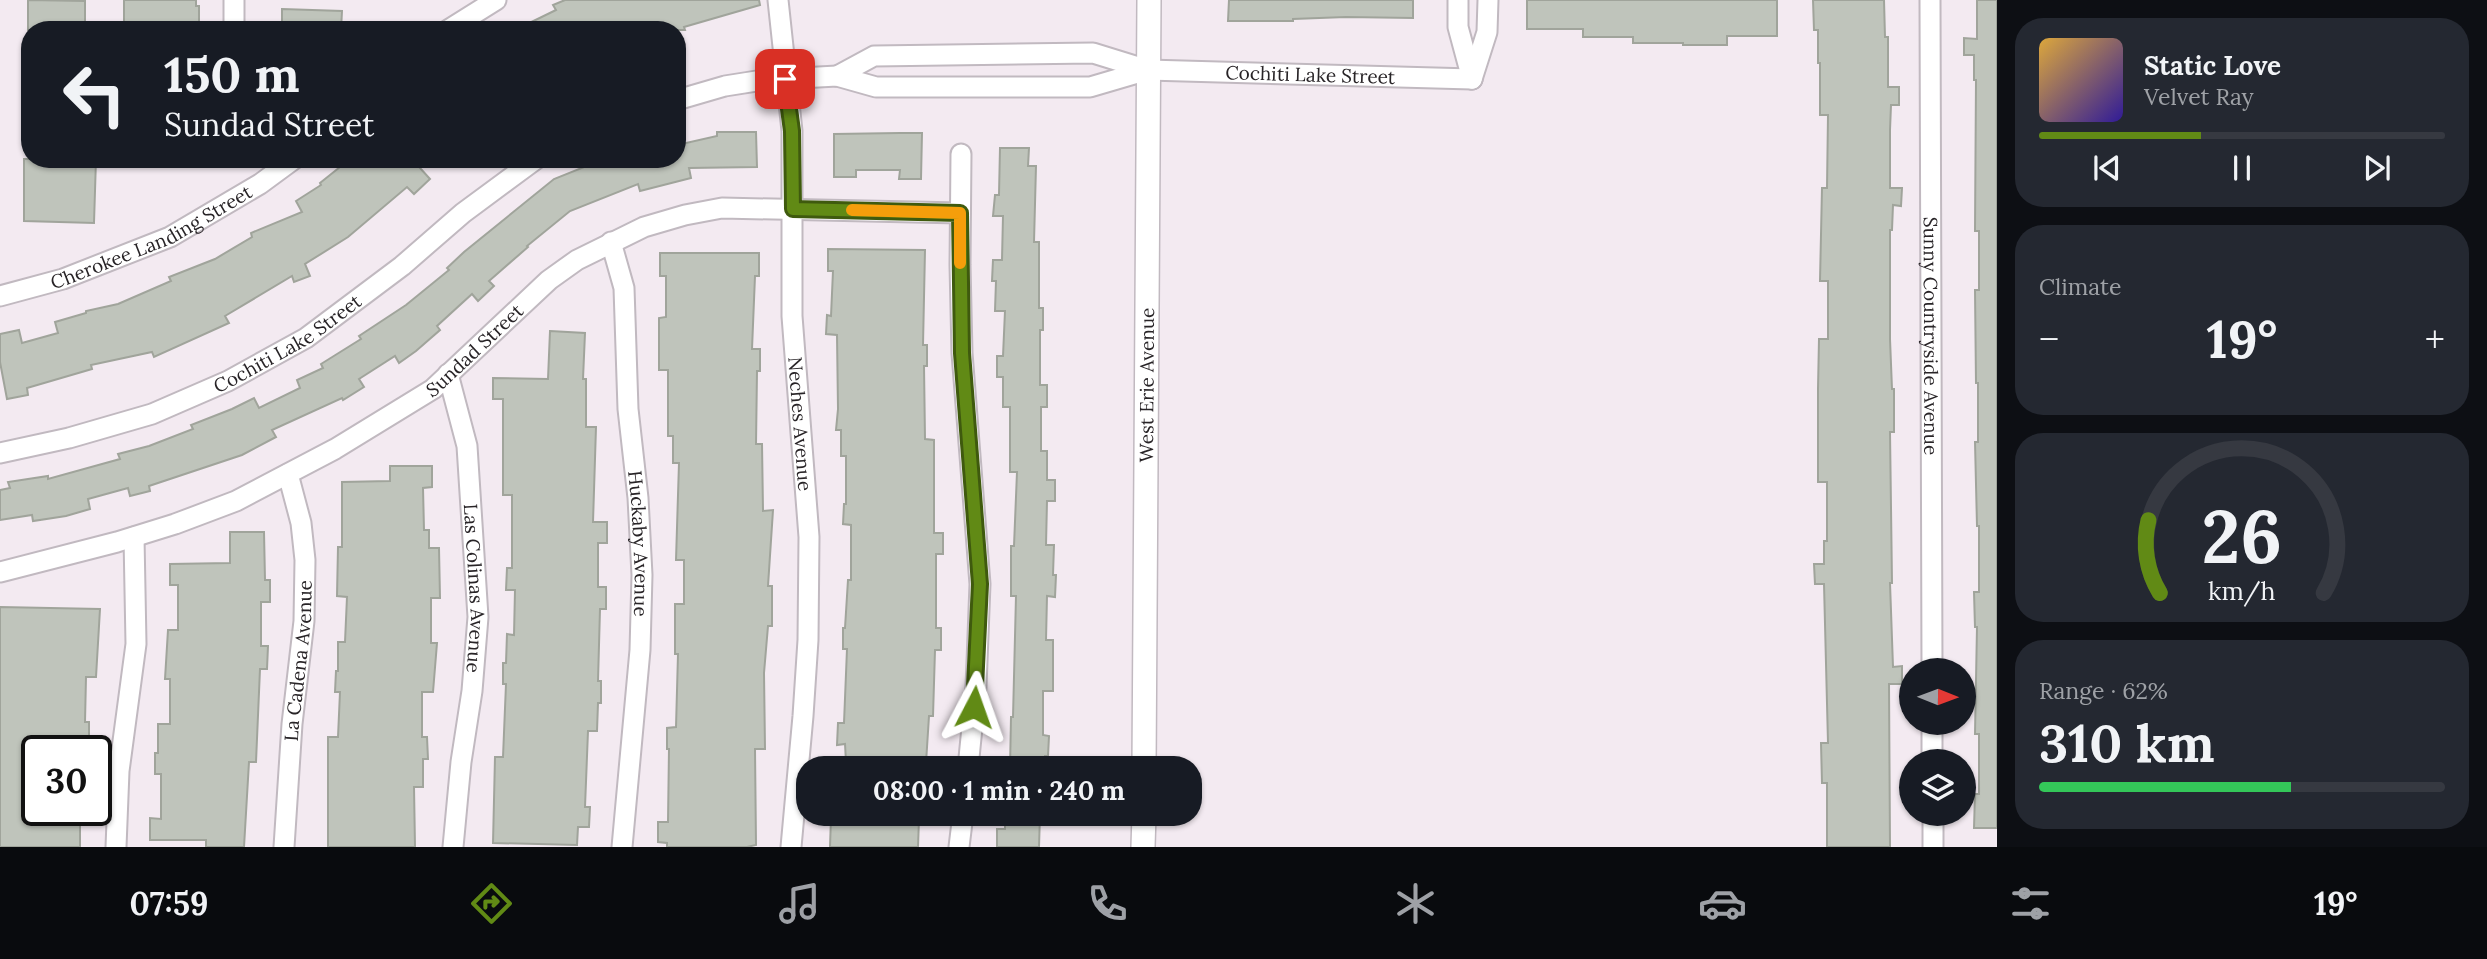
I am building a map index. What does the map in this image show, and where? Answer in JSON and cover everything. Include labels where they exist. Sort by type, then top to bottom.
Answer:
[{"type":"street","points":[[234,0],[234,21]]},
{"type":"street","points":[[462,21],[496,0]]},
{"type":"street","name":"Neches Avenue","points":[[778,0],[792,131],[792,316],[806,478],[809,588],[803,716],[790,847]]},
{"type":"street","name":"West Erie Avenue","points":[[1144,756],[1149,0]]},
{"type":"street","points":[[1458,0],[1458,27],[1472,79]]},
{"type":"street","points":[[1472,79],[1487,32],[1488,0]]},
{"type":"street","name":"Sunny Countryside Avenue","points":[[1930,0],[1932,658]]},
{"type":"street","name":"Cochiti Lake Street","points":[[837,76],[874,55],[1093,53],[1148,71],[1472,79]]},
{"type":"street","name":"Cochiti Lake Street","points":[[686,97],[725,86],[837,76],[876,87],[1090,87],[1148,71]]},
{"type":"street","points":[[961,154],[962,353],[980,584],[976,687],[969,756]]},
{"type":"street","name":"Cherokee Landing Street","points":[[0,296],[63,279],[170,237],[260,184],[281,168]]},
{"type":"street","name":"Cochiti Lake Street","points":[[0,453],[69,438],[152,414],[239,375],[306,338],[402,266],[463,213],[524,168]]},
{"type":"street","name":"Sundad Street","points":[[0,572],[175,524],[236,501],[288,474],[394,415],[433,389],[549,281],[577,260],[644,227],[722,208],[960,213]]},
{"type":"street","name":"Huckaby Avenue","points":[[611,242],[624,288],[627,396],[638,498],[642,575],[640,649],[622,847]]},
{"type":"street","name":"Las Colinas Avenue","points":[[448,374],[467,446],[478,617],[453,847]]},
{"type":"street","name":"La Cadena Avenue","points":[[284,847],[292,724],[304,621],[305,559],[301,523],[288,474]]},
{"type":"street","points":[[116,847],[119,771],[136,644],[134,537]]},
{"type":"street","points":[[959,847],[962,826]]},
{"type":"street","points":[[1143,847],[1144,826]]},
{"type":"street","points":[[1933,826],[1933,847]]},
{"type":"building","points":[[28,0],[85,1],[85,21],[28,21]]},
{"type":"building","points":[[124,0],[196,0],[196,6],[199,6],[199,21],[124,21]]},
{"type":"building","points":[[565,0],[759,0],[760,5],[686,26],[686,21],[533,21],[556,10],[553,5]]},
{"type":"building","points":[[1229,0],[1413,0],[1413,18],[1228,21]]},
{"type":"building","points":[[1527,0],[1777,0],[1777,36],[1727,36],[1727,45],[1683,45],[1633,43],[1633,37],[1583,37],[1583,29],[1527,29]]},
{"type":"building","points":[[1813,0],[1884,0],[1885,37],[1888,37],[1888,87],[1899,87],[1899,105],[1891,105],[1890,130],[1890,188],[1902,188],[1901,206],[1893,205],[1890,230],[1890,339],[1894,432],[1890,432],[1890,583],[1893,667],[1899,666],[1899,684],[1889,684],[1890,847],[1827,847],[1827,783],[1822,783],[1821,743],[1828,743],[1824,584],[1815,584],[1814,564],[1824,564],[1824,541],[1827,541],[1827,482],[1818,482],[1818,389],[1819,339],[1828,339],[1828,281],[1820,281],[1822,188],[1827,188],[1828,115],[1820,115],[1818,30],[1814,30]]},
{"type":"building","points":[[1977,0],[1997,0],[1997,828],[1974,828],[1976,794],[1979,794],[1979,734],[1976,734],[1977,627],[1974,592],[1979,592],[1975,290],[1979,290],[1979,231],[1975,231],[1976,80],[1974,55],[1964,55],[1964,38],[1977,39]]},
{"type":"building","points":[[282,9],[342,11],[341,21],[282,21]]},
{"type":"building","points":[[717,132],[756,132],[757,167],[689,168],[691,178],[640,191],[638,184],[570,211],[489,281],[494,286],[478,301],[472,294],[437,326],[440,330],[416,351],[399,363],[395,356],[359,379],[364,387],[343,400],[342,398],[272,430],[276,437],[242,455],[149,486],[150,491],[130,496],[128,488],[88,499],[90,509],[66,516],[33,521],[32,515],[0,520],[0,490],[10,488],[8,482],[48,476],[48,479],[120,459],[118,454],[149,446],[193,429],[191,425],[254,398],[259,408],[300,388],[297,380],[323,368],[321,364],[361,339],[359,336],[406,305],[449,270],[447,268],[464,252],[554,179],[582,168],[686,168],[686,143],[717,136]]},
{"type":"building","points":[[922,133],[921,179],[899,179],[900,170],[856,170],[856,177],[834,177],[834,134]]},
{"type":"building","points":[[1000,148],[1029,148],[1028,166],[1036,166],[1034,242],[1039,242],[1039,308],[1043,308],[1043,330],[1040,330],[1040,385],[1047,385],[1047,407],[1041,407],[1041,451],[1047,451],[1047,480],[1055,480],[1055,501],[1047,501],[1046,545],[1054,545],[1053,575],[1056,575],[1055,597],[1047,596],[1046,640],[1053,640],[1053,691],[1043,691],[1043,735],[1049,736],[1048,756],[1010,756],[1016,596],[1011,596],[1011,546],[1014,546],[1017,472],[1010,472],[1010,407],[1003,407],[1003,377],[997,377],[997,356],[1003,356],[1005,311],[995,311],[996,281],[992,281],[993,260],[1002,260],[1003,216],[993,216],[995,195],[999,195]]},
{"type":"building","points":[[24,168],[96,168],[94,223],[24,221]]},
{"type":"building","points":[[339,168],[420,168],[430,179],[414,194],[407,187],[348,237],[305,264],[310,276],[294,282],[292,276],[225,316],[229,323],[154,357],[152,352],[91,365],[92,369],[27,388],[28,395],[7,399],[0,362],[0,334],[19,330],[22,343],[58,333],[55,322],[118,304],[171,281],[169,277],[215,259],[252,237],[251,233],[302,212],[296,201],[321,185],[320,183]]},
{"type":"building","points":[[828,249],[925,250],[925,439],[934,440],[934,533],[943,533],[943,554],[936,554],[936,628],[941,628],[941,650],[935,650],[933,716],[929,716],[926,756],[846,756],[845,744],[837,745],[838,723],[844,723],[847,649],[843,649],[843,628],[848,580],[851,580],[851,525],[843,524],[846,504],[846,456],[841,456],[841,430],[836,430],[837,335],[826,334],[827,315],[831,316],[833,271],[828,271]]},
{"type":"building","points":[[660,253],[759,253],[759,276],[755,276],[752,349],[760,349],[756,444],[762,444],[763,511],[773,510],[768,586],[772,586],[772,626],[768,626],[764,673],[765,749],[755,749],[756,845],[747,847],[667,847],[667,843],[658,842],[658,822],[668,822],[667,728],[676,727],[678,654],[675,654],[675,604],[684,604],[684,560],[676,560],[679,463],[673,463],[673,436],[668,436],[668,370],[659,370],[659,318],[666,317],[666,276],[660,276]]},
{"type":"building","points":[[550,331],[585,333],[583,379],[586,379],[586,427],[596,427],[593,522],[607,522],[607,543],[598,543],[598,587],[606,587],[606,609],[600,609],[598,681],[601,681],[601,703],[598,703],[597,731],[588,731],[585,807],[590,807],[589,827],[578,827],[577,845],[493,843],[495,757],[503,757],[506,684],[503,684],[503,663],[506,663],[507,634],[514,635],[515,590],[506,590],[507,568],[512,568],[512,495],[503,495],[503,399],[493,399],[493,378],[548,379]]},
{"type":"building","points":[[390,466],[432,466],[432,487],[423,488],[424,530],[429,530],[429,548],[439,548],[440,598],[431,598],[431,643],[437,643],[433,692],[422,692],[422,737],[427,737],[428,759],[423,759],[423,787],[414,787],[415,847],[328,847],[328,737],[338,737],[340,692],[335,692],[336,671],[338,642],[345,642],[347,597],[337,596],[338,547],[342,547],[342,482],[390,481]]},
{"type":"building","points":[[230,532],[264,532],[265,580],[270,580],[270,602],[261,602],[261,646],[268,646],[267,669],[260,669],[256,762],[249,762],[244,847],[206,847],[206,840],[150,840],[150,818],[161,819],[161,774],[155,774],[158,724],[170,724],[170,679],[165,679],[168,630],[178,630],[178,585],[170,585],[170,564],[230,563]]},
{"type":"building","points":[[0,607],[100,609],[96,677],[86,677],[85,722],[89,722],[89,735],[21,735],[21,826],[80,826],[80,847],[0,847]]},
{"type":"building","points":[[831,826],[919,826],[918,847],[830,847]]},
{"type":"building","points":[[1005,826],[1040,826],[1039,847],[997,847],[997,829],[1005,829]]},
{"type":"slow traffic","points":[[852,210],[960,213],[960,263]]},
{"type":"route","points":[[785,79],[792,131],[793,209],[960,213],[962,353],[980,584],[974,707]]}]
